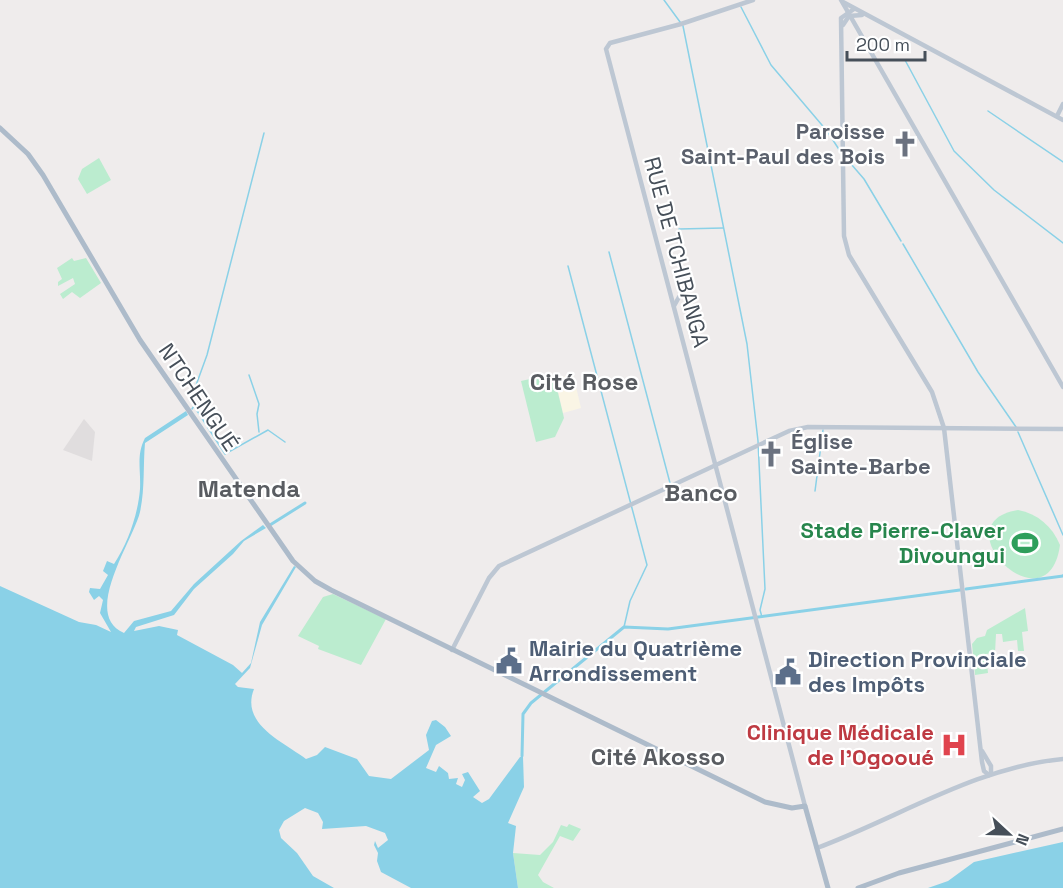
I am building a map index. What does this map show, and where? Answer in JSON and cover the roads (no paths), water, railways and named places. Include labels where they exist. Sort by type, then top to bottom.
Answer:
[{"type":"main road","name":"NTCHENGUÉ","points":[[0,128],[28,154],[44,175],[140,340],[291,560],[323,585],[452,650],[765,802],[792,808]]},
{"type":"main road","points":[[792,808],[805,806],[828,888]]},
{"type":"main road","points":[[792,808],[808,816]]},
{"type":"main road","points":[[858,888],[899,873],[1063,829]]},
{"type":"street","name":"RUE DE TCHIBANGA","points":[[753,0],[606,46],[805,806]]},
{"type":"street","points":[[841,0],[1063,120]]},
{"type":"street","points":[[841,0],[1063,387]]},
{"type":"street","points":[[841,0],[844,236],[849,255],[932,392],[944,428],[981,749],[987,776]]},
{"type":"street","points":[[841,18],[854,9]]},
{"type":"street","points":[[848,14],[868,15]]},
{"type":"street","points":[[842,27],[848,14]]},
{"type":"street","points":[[842,27],[854,23],[860,14]]},
{"type":"street","points":[[1057,116],[1063,104]]},
{"type":"street","points":[[674,306],[679,297]]},
{"type":"street","points":[[452,650],[496,569],[631,503],[758,445],[804,427],[1063,429]]},
{"type":"street","points":[[981,749],[991,766],[1001,770]]},
{"type":"street","points":[[817,848],[1001,770],[1063,759]]},
{"type":"street","points":[[987,776],[991,766]]},
{"type":"water","points":[[186,411],[188,415],[145,443],[140,512],[108,594],[107,611],[112,624],[124,633],[134,621],[171,611],[194,584],[241,541],[263,525],[266,528],[244,541],[194,589],[174,615],[136,627],[134,631],[159,626],[178,630],[177,635],[233,665],[242,673],[251,663],[260,622],[294,566],[296,567],[262,625],[250,668],[235,684],[238,687],[254,689],[251,701],[258,722],[276,739],[306,759],[317,755],[325,747],[357,759],[369,776],[391,779],[429,750],[426,735],[432,721],[436,720],[451,736],[436,745],[426,768],[436,772],[439,766],[448,773],[449,779],[458,778],[456,784],[462,787],[465,780],[462,774],[468,772],[480,791],[473,797],[482,803],[489,799],[520,757],[523,757],[524,787],[508,823],[516,826],[513,853],[518,888],[411,888],[381,872],[377,861],[378,853],[374,845],[375,841],[378,848],[388,840],[385,833],[366,826],[322,829],[323,822],[318,813],[305,808],[284,821],[279,830],[281,838],[297,853],[313,876],[334,888],[0,888],[0,586],[79,622],[96,625],[111,632],[100,613],[103,600],[99,596],[94,600],[89,592],[90,588],[100,589],[108,575],[103,571],[107,561],[114,564],[132,528],[139,499],[140,457],[145,438]]},
{"type":"water","points":[[1063,842],[1063,888],[928,888],[948,881],[974,862]]},
{"type":"waterway","points":[[664,0],[683,26],[747,344],[758,441],[765,589],[760,610],[762,617]]},
{"type":"waterway","points":[[741,7],[771,65],[827,131],[842,154]]},
{"type":"waterway","points":[[905,60],[954,151],[994,190],[1063,243]]},
{"type":"waterway","points":[[988,111],[1063,162]]},
{"type":"waterway","points":[[194,406],[195,388],[207,355],[264,133]]},
{"type":"waterway","points":[[845,157],[864,179],[901,241]]},
{"type":"waterway","points":[[679,229],[723,228]]},
{"type":"waterway","points":[[903,244],[978,372],[1016,427]]},
{"type":"waterway","points":[[609,252],[670,483]]},
{"type":"waterway","points":[[568,266],[647,565],[630,601],[624,627]]},
{"type":"waterway","points":[[249,375],[259,404],[257,414],[259,432]]},
{"type":"waterway","points":[[192,409],[194,406],[225,454],[268,430],[285,442]]},
{"type":"waterway","points":[[815,491],[823,430]]},
{"type":"waterway","points":[[1018,432],[1063,535]]},
{"type":"waterway","points":[[270,525],[305,503]]},
{"type":"waterway","points":[[966,589],[1063,576]]},
{"type":"waterway","points":[[522,756],[523,714],[531,703],[624,627],[668,629],[960,590]]},
{"type":"place","name":"Paroisse Saint-Paul des Bois","points":[[905,144]]},
{"type":"place","name":"Église Sainte-Barbe","points":[[771,454]]},
{"type":"place","name":"Stade Pierre-Claver Divoungui","points":[[1025,543]]},
{"type":"place","name":"Mairie du Quatrième Arrondissement","points":[[509,661]]},
{"type":"place","name":"Direction Provinciale des Impôts","points":[[788,672]]},
{"type":"place","name":"Clinique Médicale de l'Ogooué","points":[[954,745]]},
{"type":"district","name":"Cité Rose","points":[[584,381]]},
{"type":"district","name":"Matenda","points":[[249,488]]},
{"type":"district","name":"Banco","points":[[701,492]]},
{"type":"district","name":"Cité Akosso","points":[[658,756]]}]
